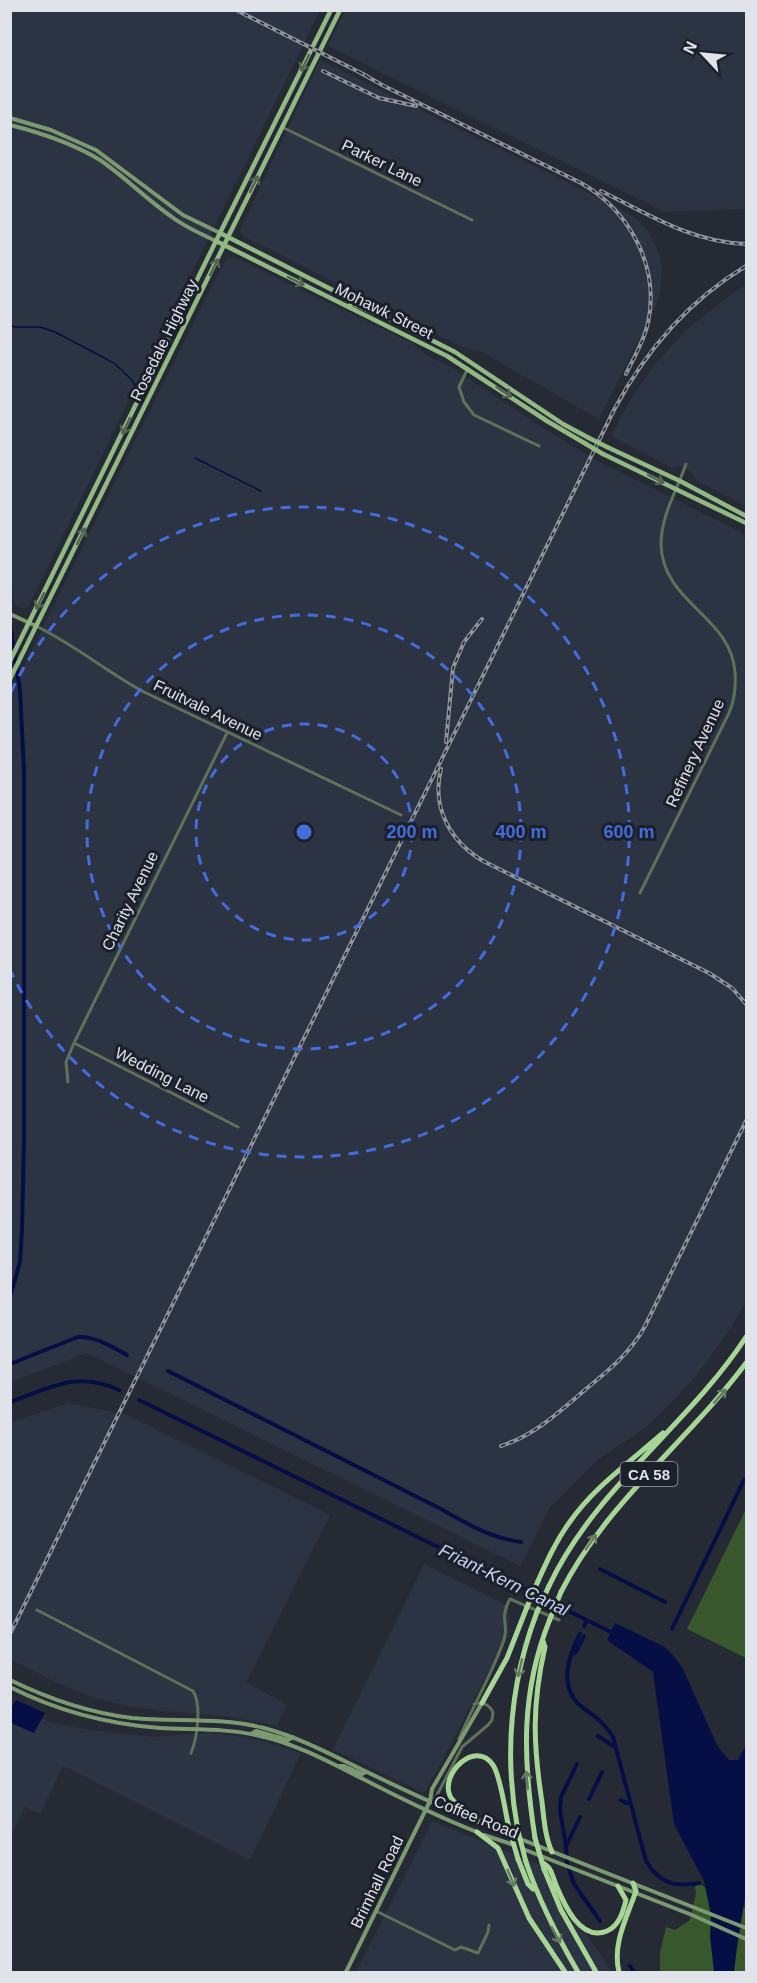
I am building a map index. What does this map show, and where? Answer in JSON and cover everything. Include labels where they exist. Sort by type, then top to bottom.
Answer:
[{"type":"highway","name":"CA 58","points":[[535,1891],[525,1862],[511,1785],[511,1726],[518,1673],[537,1612],[568,1550],[595,1512],[712,1384],[747,1337]]},
{"type":"highway","name":"CA 58","points":[[542,1640],[561,1593],[578,1562],[608,1519],[720,1397],[747,1363]]},
{"type":"highway","points":[[482,1703],[507,1658],[555,1544],[570,1522],[588,1500],[684,1414]]},
{"type":"highway","points":[[542,1640],[532,1683],[525,1745],[527,1785],[535,1838],[542,1862],[579,1925],[594,1933],[609,1930],[619,1920],[626,1900],[618,1886]]},
{"type":"highway","points":[[542,1640],[545,1647],[536,1697],[535,1749],[549,1845],[555,1853]]},
{"type":"highway","points":[[486,1826],[454,1802],[449,1793],[450,1779],[459,1764],[472,1756],[484,1757],[494,1767],[518,1859],[528,1884],[535,1891],[552,1928],[578,1972]]},
{"type":"highway","points":[[477,1832],[498,1848],[529,1918],[565,1972]]},
{"type":"highway","points":[[547,1870],[561,1910],[596,1972]]},
{"type":"highway","points":[[619,1972],[618,1947],[636,1893],[633,1883]]},
{"type":"main road","name":"Rosedale Highway","points":[[10,661],[331,10]]},
{"type":"main road","name":"Rosedale Highway","points":[[11,679],[340,10]]},
{"type":"main road","name":"Mohawk Street","points":[[10,118],[51,130],[96,150],[183,215],[455,352],[562,424],[747,516]]},
{"type":"main road","name":"Mohawk Street","points":[[10,125],[48,135],[88,154],[112,169],[170,216],[447,356],[547,422],[603,454],[747,523]]},
{"type":"main road","points":[[348,307],[351,303],[369,312],[379,313]]},
{"type":"main road","name":"Fruitvale Avenue","points":[[13,615],[36,626]]},
{"type":"main road","name":"Coffee Road","points":[[10,1680],[48,1697],[94,1711],[132,1718],[196,1720],[247,1725],[294,1737],[486,1826],[747,1928]]},
{"type":"main road","name":"Coffee Road","points":[[10,1687],[55,1706],[102,1720],[161,1728],[196,1728],[251,1734],[291,1745],[477,1832],[692,1915],[747,1939]]},
{"type":"main road","name":"Brimhall Road","points":[[346,1972],[426,1810],[432,1789],[482,1703]]},
{"type":"main road","points":[[251,1734],[256,1731],[288,1740],[294,1737]]},
{"type":"main road","points":[[337,1766],[344,1766],[363,1774],[366,1772]]},
{"type":"street","name":"Parker Lane","points":[[282,127],[472,220]]},
{"type":"street","points":[[468,368],[459,387],[464,402],[474,415],[538,446]]},
{"type":"street","name":"Refinery Avenue","points":[[640,893],[729,713],[735,694],[735,669],[729,646],[714,626],[675,586],[668,575],[663,559],[661,545],[665,518],[686,464]]},
{"type":"street","name":"Fruitvale Avenue","points":[[36,626],[77,648],[144,693],[401,815]]},
{"type":"street","name":"Charity Avenue","points":[[68,1082],[66,1062],[74,1043],[227,733]]},
{"type":"street","name":"Wedding Lane","points":[[74,1043],[238,1127]]},
{"type":"street","points":[[10,1598],[10,1608]]},
{"type":"street","name":"Brimhall Road","points":[[458,1742],[506,1636],[504,1617],[510,1599],[559,1620]]},
{"type":"street","points":[[37,1610],[193,1691],[196,1697],[196,1740],[191,1753]]},
{"type":"street","points":[[474,1704],[482,1703]]},
{"type":"street","name":"Brimhall Road","points":[[430,1801],[436,1797],[462,1747],[492,1720],[492,1710],[482,1703]]},
{"type":"street","points":[[376,1911],[455,1950],[461,1947],[478,1953],[488,1933],[489,1925]]},
{"type":"shaded area","points":[[10,11],[320,11],[28,607],[22,608],[15,605],[10,573]]},
{"type":"shaded area","points":[[345,11],[746,11],[746,209],[665,212],[328,46]]},
{"type":"shaded area","points":[[320,60],[621,209],[639,221],[649,233],[662,265],[660,293],[655,308],[599,419],[482,352],[462,347],[243,236],[240,230]]},
{"type":"shaded area","points":[[234,257],[412,343],[428,356],[451,367],[603,464],[741,532],[746,541],[746,1302],[697,1375],[648,1426],[600,1458],[550,1507],[520,1566],[87,1353],[11,1382],[11,692],[212,285],[227,259]]},
{"type":"shaded area","points":[[746,285],[746,506],[695,480],[692,473],[679,465],[672,468],[611,436],[629,402],[654,365],[685,331]]},
{"type":"shaded area","points":[[68,1403],[125,1414],[330,1515],[246,1682],[287,1705],[277,1726],[225,1716],[127,1706],[64,1686],[11,1660],[10,1423]]},
{"type":"shaded area","points":[[424,1564],[509,1606],[509,1633],[426,1791],[422,1792],[333,1749]]},
{"type":"shaded area","points":[[615,1623],[663,1646],[672,1654],[682,1667],[717,1745],[729,1760],[738,1760],[746,1745],[746,1891],[734,1972],[714,1972],[710,1936],[711,1915],[704,1881],[674,1824],[653,1672],[607,1640]]},
{"type":"shaded area","points":[[16,1700],[45,1713],[34,1733],[11,1723],[11,1708]]},
{"type":"shaded area","points":[[11,1706],[53,1723],[90,1730],[152,1737],[223,1734],[258,1740],[301,1753],[250,1860],[63,1766],[40,1814],[25,1807],[11,1837]]},
{"type":"shaded area","points":[[432,1821],[548,1868],[558,1894],[611,1972],[356,1972]]},
{"type":"green space","points":[[746,1509],[746,1658],[687,1629]]},
{"type":"green space","points":[[699,1884],[745,1908],[746,1900],[746,1972],[660,1972],[660,1953],[666,1927],[675,1930],[690,1920],[696,1894],[695,1887]]},
{"type":"waterway","points":[[10,325],[40,327],[55,332],[114,363],[131,379],[138,390]]},
{"type":"waterway","points":[[195,458],[261,491]]},
{"type":"waterway","points":[[10,624],[20,690],[24,772],[22,1229],[20,1262],[10,1297]]},
{"type":"waterway","points":[[10,1364],[78,1337],[97,1340],[127,1355]]},
{"type":"waterway","points":[[168,1371],[470,1525],[489,1534],[521,1542]]},
{"type":"waterway","name":"Friant-Kern Canal","points":[[10,1402],[51,1387],[77,1381],[90,1381],[119,1390]]},
{"type":"waterway","name":"Friant-Kern Canal","points":[[139,1400],[613,1633]]},
{"type":"waterway","points":[[672,1629],[744,1480]]},
{"type":"waterway","points":[[600,1569],[665,1602]]},
{"type":"waterway","name":"Friant-Kern Canal","points":[[584,1626],[587,1620]]},
{"type":"waterway","points":[[580,1634],[569,1662],[570,1691],[582,1707],[603,1724],[613,1737],[646,1861],[657,1875],[668,1882],[699,1883]]},
{"type":"waterway","points":[[572,1654],[576,1652],[584,1636]]},
{"type":"waterway","points":[[598,1736],[615,1747]]},
{"type":"waterway","points":[[577,1764],[561,1797],[560,1810],[567,1863],[574,1884],[600,1921]]},
{"type":"waterway","points":[[589,1799],[602,1772]]},
{"type":"waterway","points":[[621,1800],[626,1803],[630,1802]]},
{"type":"waterway","points":[[566,1846],[580,1817]]},
{"type":"waterway","points":[[630,1966],[634,1972]]},
{"type":"railway","points":[[236,10],[367,76]]},
{"type":"railway","points":[[323,71],[379,98],[416,106]]},
{"type":"railway","points":[[359,72],[581,183],[614,209],[627,225],[645,261],[651,302],[646,330],[626,374]]},
{"type":"railway","points":[[601,191],[689,233],[708,239],[746,244]]},
{"type":"railway","points":[[10,1634],[614,410],[640,367],[670,329],[705,295],[746,266]]},
{"type":"railway","points":[[446,742],[453,668],[464,642],[482,619]]},
{"type":"railway","points":[[441,769],[439,797],[446,823],[462,845],[473,854],[709,973],[732,988],[746,1004]]},
{"type":"railway","points":[[501,1446],[525,1436],[546,1422],[610,1368],[632,1346],[644,1328],[746,1121]]}]
